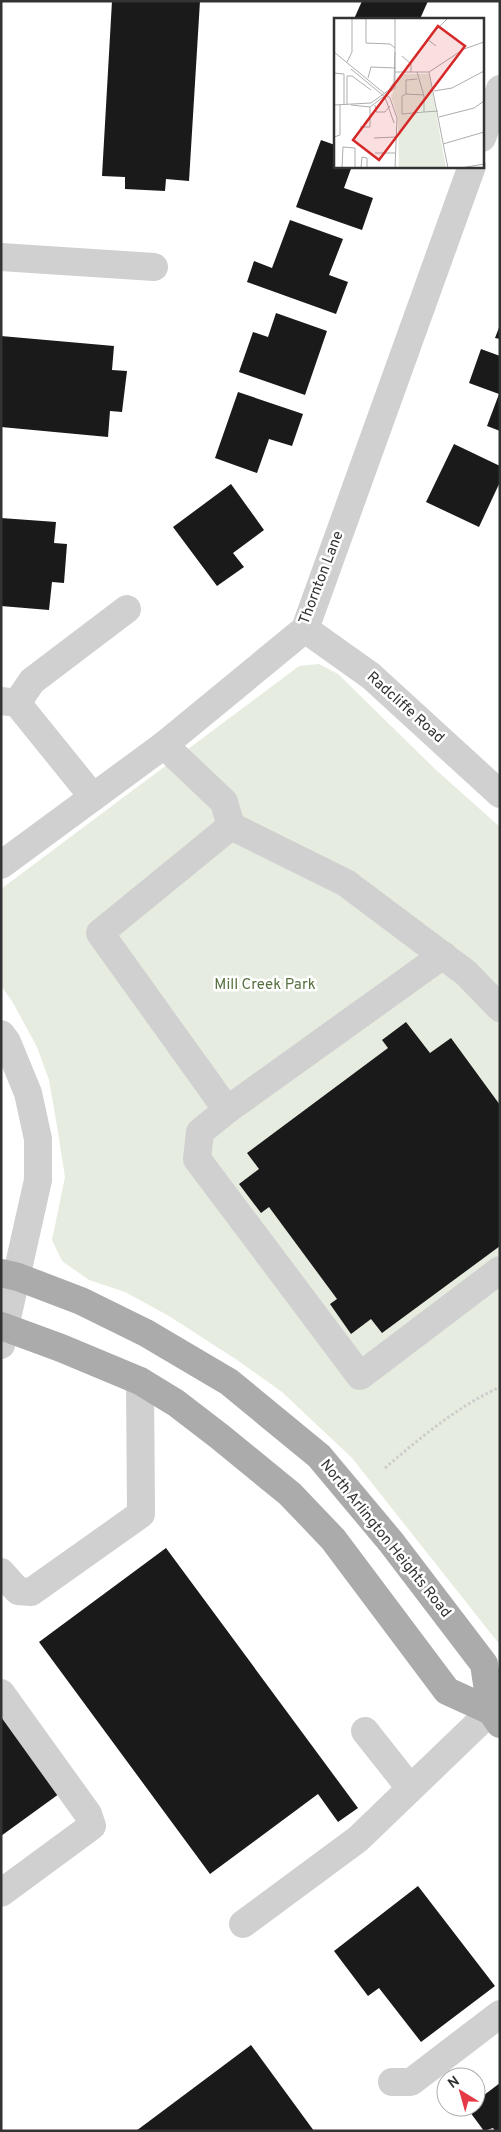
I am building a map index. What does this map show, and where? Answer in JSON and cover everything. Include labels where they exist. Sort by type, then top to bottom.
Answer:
[{"type":"main road","name":"North Arlington Heights Road","points":[[10,1275],[80,1301],[146,1332],[229,1382],[319,1456],[391,1542],[484,1664],[495,1718]]},
{"type":"main road","points":[[3,1333],[140,1381],[176,1404],[290,1494],[333,1539],[447,1692],[495,1718]]},
{"type":"street","points":[[484,133],[500,89]]},
{"type":"street","name":"Thornton Lane","points":[[1,865],[164,745],[305,629],[471,168]]},
{"type":"street","points":[[1,257],[154,267]]},
{"type":"street","points":[[93,798],[9,702],[32,681],[127,609]]},
{"type":"street","name":"Radcliffe Road","points":[[305,629],[371,676],[500,794]]},
{"type":"street","points":[[164,745],[224,802],[231,826],[346,883],[466,973],[500,1008]]},
{"type":"street","points":[[227,1110],[100,933],[231,826]]},
{"type":"street","points":[[443,955],[227,1110],[200,1132],[197,1159],[360,1376],[500,1270]]},
{"type":"street","points":[[1,1034],[28,1093],[38,1139],[38,1180],[10,1275],[3,1333]]},
{"type":"street","points":[[1,1572],[18,1591],[31,1592],[141,1514],[140,1381]]},
{"type":"street","points":[[1,1693],[88,1814],[92,1826],[1,1893]]},
{"type":"street","points":[[243,1924],[358,1839],[410,1788],[495,1718]]},
{"type":"street","points":[[365,1731],[410,1788]]},
{"type":"street","points":[[392,2082],[411,2082],[500,2014]]},
{"type":"path","points":[[385,1468],[426,1432],[479,1396],[500,1387]]},
{"type":"green space","name":"Mill Creek Park","points":[[319,664],[338,674],[435,769],[500,827],[500,1645],[352,1458],[282,1392],[169,1316],[125,1292],[89,1280],[62,1261],[52,1240],[65,1177],[49,1080],[37,1047],[12,1001],[1,986],[1,889],[299,666]]},
{"type":"building","points":[[112,1],[200,1],[189,181],[166,179],[165,191],[125,189],[125,177],[102,176]]},
{"type":"building","points":[[362,1],[428,1],[420,18],[354,18]]},
{"type":"building","points":[[321,140],[334,145],[334,168],[351,168],[344,188],[373,198],[362,230],[296,207]]},
{"type":"building","points":[[290,220],[343,239],[329,275],[348,282],[336,314],[247,282],[254,261],[272,268]]},
{"type":"building","points":[[276,313],[327,331],[305,395],[239,372],[253,332],[268,337]]},
{"type":"building","points":[[500,325],[500,339],[495,338]]},
{"type":"building","points":[[1,336],[114,346],[112,370],[127,371],[122,412],[110,411],[108,437],[1,427]]},
{"type":"building","points":[[481,349],[500,356],[500,431],[487,426],[499,394],[469,383]]},
{"type":"building","points":[[238,392],[303,414],[292,446],[269,439],[257,473],[215,458]]},
{"type":"building","points":[[454,444],[500,466],[500,482],[479,527],[426,502]]},
{"type":"building","points":[[231,484],[264,530],[233,553],[244,567],[217,586],[173,527]]},
{"type":"building","points":[[1,518],[56,522],[54,543],[67,544],[64,583],[52,582],[49,610],[1,606]]},
{"type":"building","points":[[406,1022],[430,1053],[451,1038],[500,1105],[500,1246],[382,1333],[371,1319],[351,1334],[330,1304],[337,1299],[269,1207],[261,1213],[239,1184],[259,1169],[247,1153],[388,1048],[382,1040]]},
{"type":"building","points":[[166,1548],[358,1808],[338,1822],[318,1794],[210,1874],[39,1642]]},
{"type":"building","points":[[1,1707],[63,1791],[1,1836]]},
{"type":"building","points":[[418,1886],[495,1986],[421,2042],[379,1988],[368,1996],[334,1951]]},
{"type":"building","points":[[251,2045],[314,2131],[136,2131]]},
{"type":"building","points":[[500,2083],[500,2131],[495,2131],[493,2128],[484,2131],[474,2117],[486,2117],[486,2094]]}]
